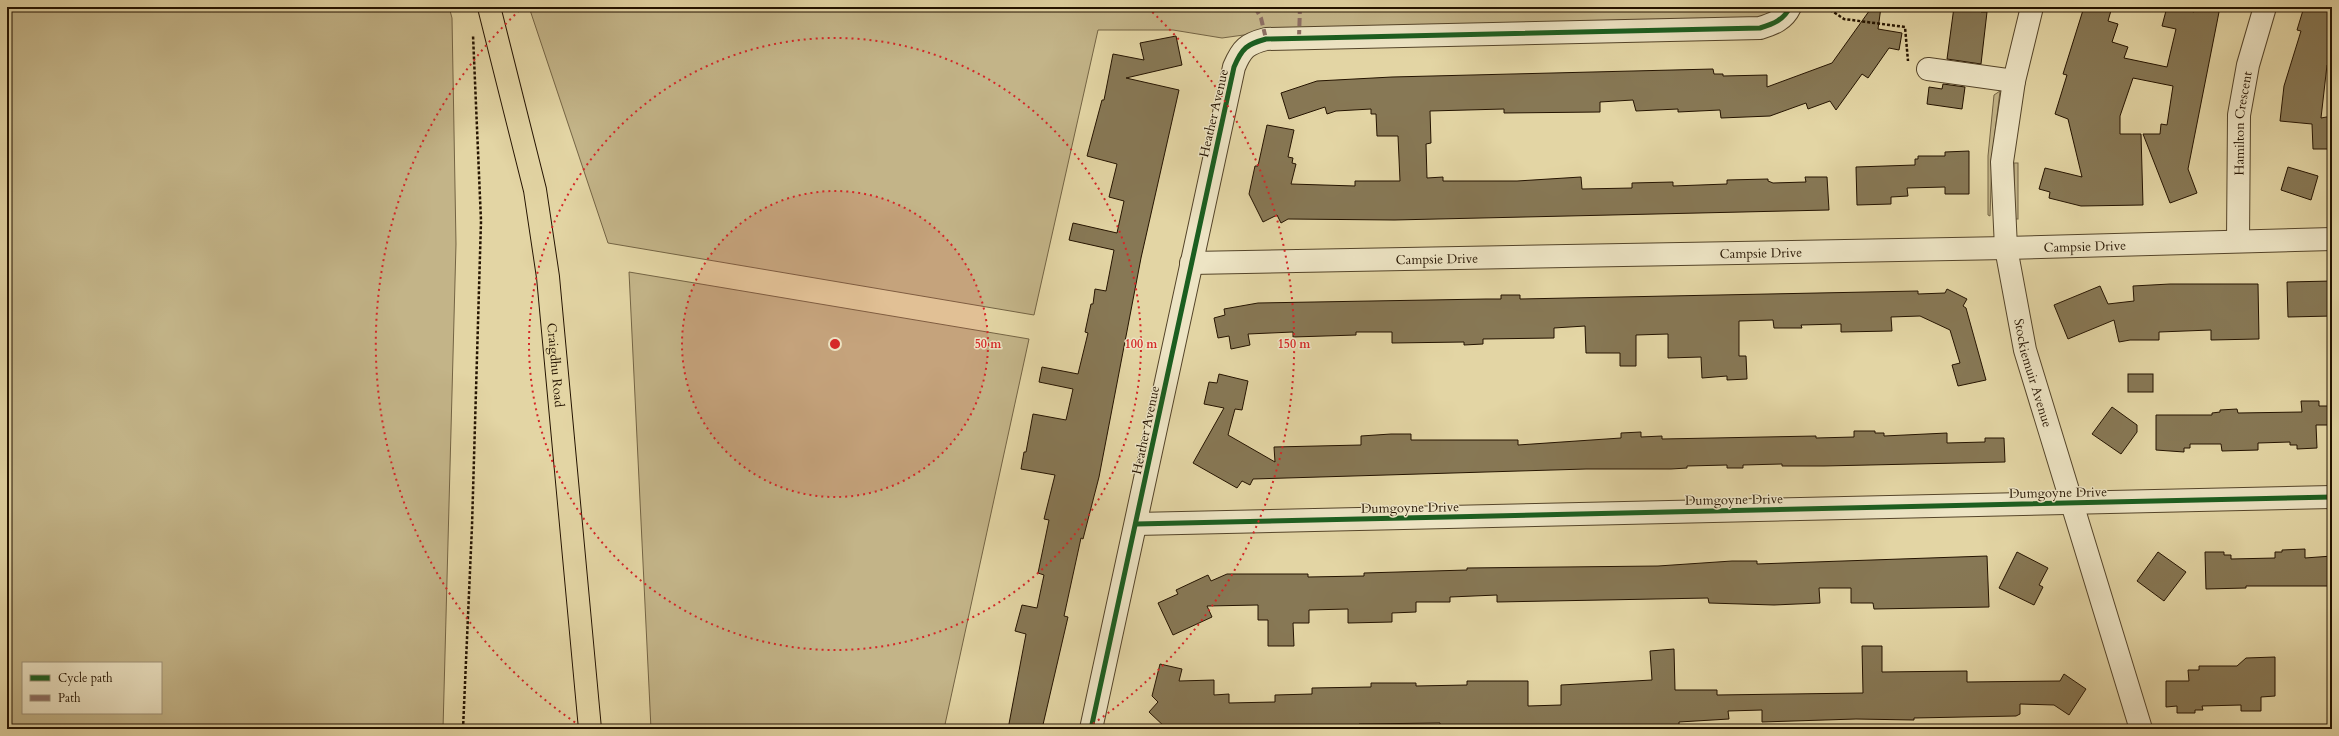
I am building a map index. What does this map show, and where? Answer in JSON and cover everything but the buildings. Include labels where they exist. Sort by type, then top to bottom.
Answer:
[{"type":"main road","name":"Craigdhu Road","points":[[489,7],[535,190],[547,269],[590,729]]},
{"type":"street","name":"Heather Avenue","points":[[1091,729],[1234,67],[1240,53],[1250,43],[1266,38],[1760,28],[1773,24],[1783,18],[1790,7]]},
{"type":"street","name":"Stockiemuir Avenue","points":[[2032,7],[2014,81],[2002,162],[2006,248],[2025,350],[2141,729]]},
{"type":"street","name":"Hamilton Crescent","points":[[2238,241],[2240,115],[2248,65],[2265,7]]},
{"type":"street","points":[[1928,69],[2014,81]]},
{"type":"street","name":"Campsie Drive","points":[[1191,263],[2006,248],[2332,239]]},
{"type":"street","name":"Dumgoyne Drive","points":[[1136,524],[2332,497]]},
{"type":"path","points":[[1826,7],[1844,19],[1905,27],[1907,61],[1928,69]]},
{"type":"path","points":[[463,729],[472,526],[481,221],[472,31]]},
{"type":"shaded area","points":[[7,7],[449,7],[452,18],[456,244],[443,729],[7,729]]},
{"type":"shaded area","points":[[529,7],[1781,7],[1769,17],[1287,29],[1222,38],[1173,30],[1098,30],[1034,315],[608,243]]},
{"type":"shaded area","points":[[2000,91],[1992,157],[1990,216],[1988,215],[1988,156],[1994,95]]},
{"type":"shaded area","points":[[2014,163],[2018,163],[2018,219],[2014,219]]},
{"type":"shaded area","points":[[629,272],[1029,339],[944,729],[651,729]]},
{"type":"marked path","points":[[1255,7],[1261,18],[1266,39]]},
{"type":"marked path","points":[[1299,38],[1300,7]]},
{"type":"cycle path","points":[[1091,729],[1234,67],[1243,51],[1250,45],[1266,39],[1760,28],[1778,21],[1785,15],[1790,7]]},
{"type":"cycle path","points":[[1136,524],[2332,497]]}]
